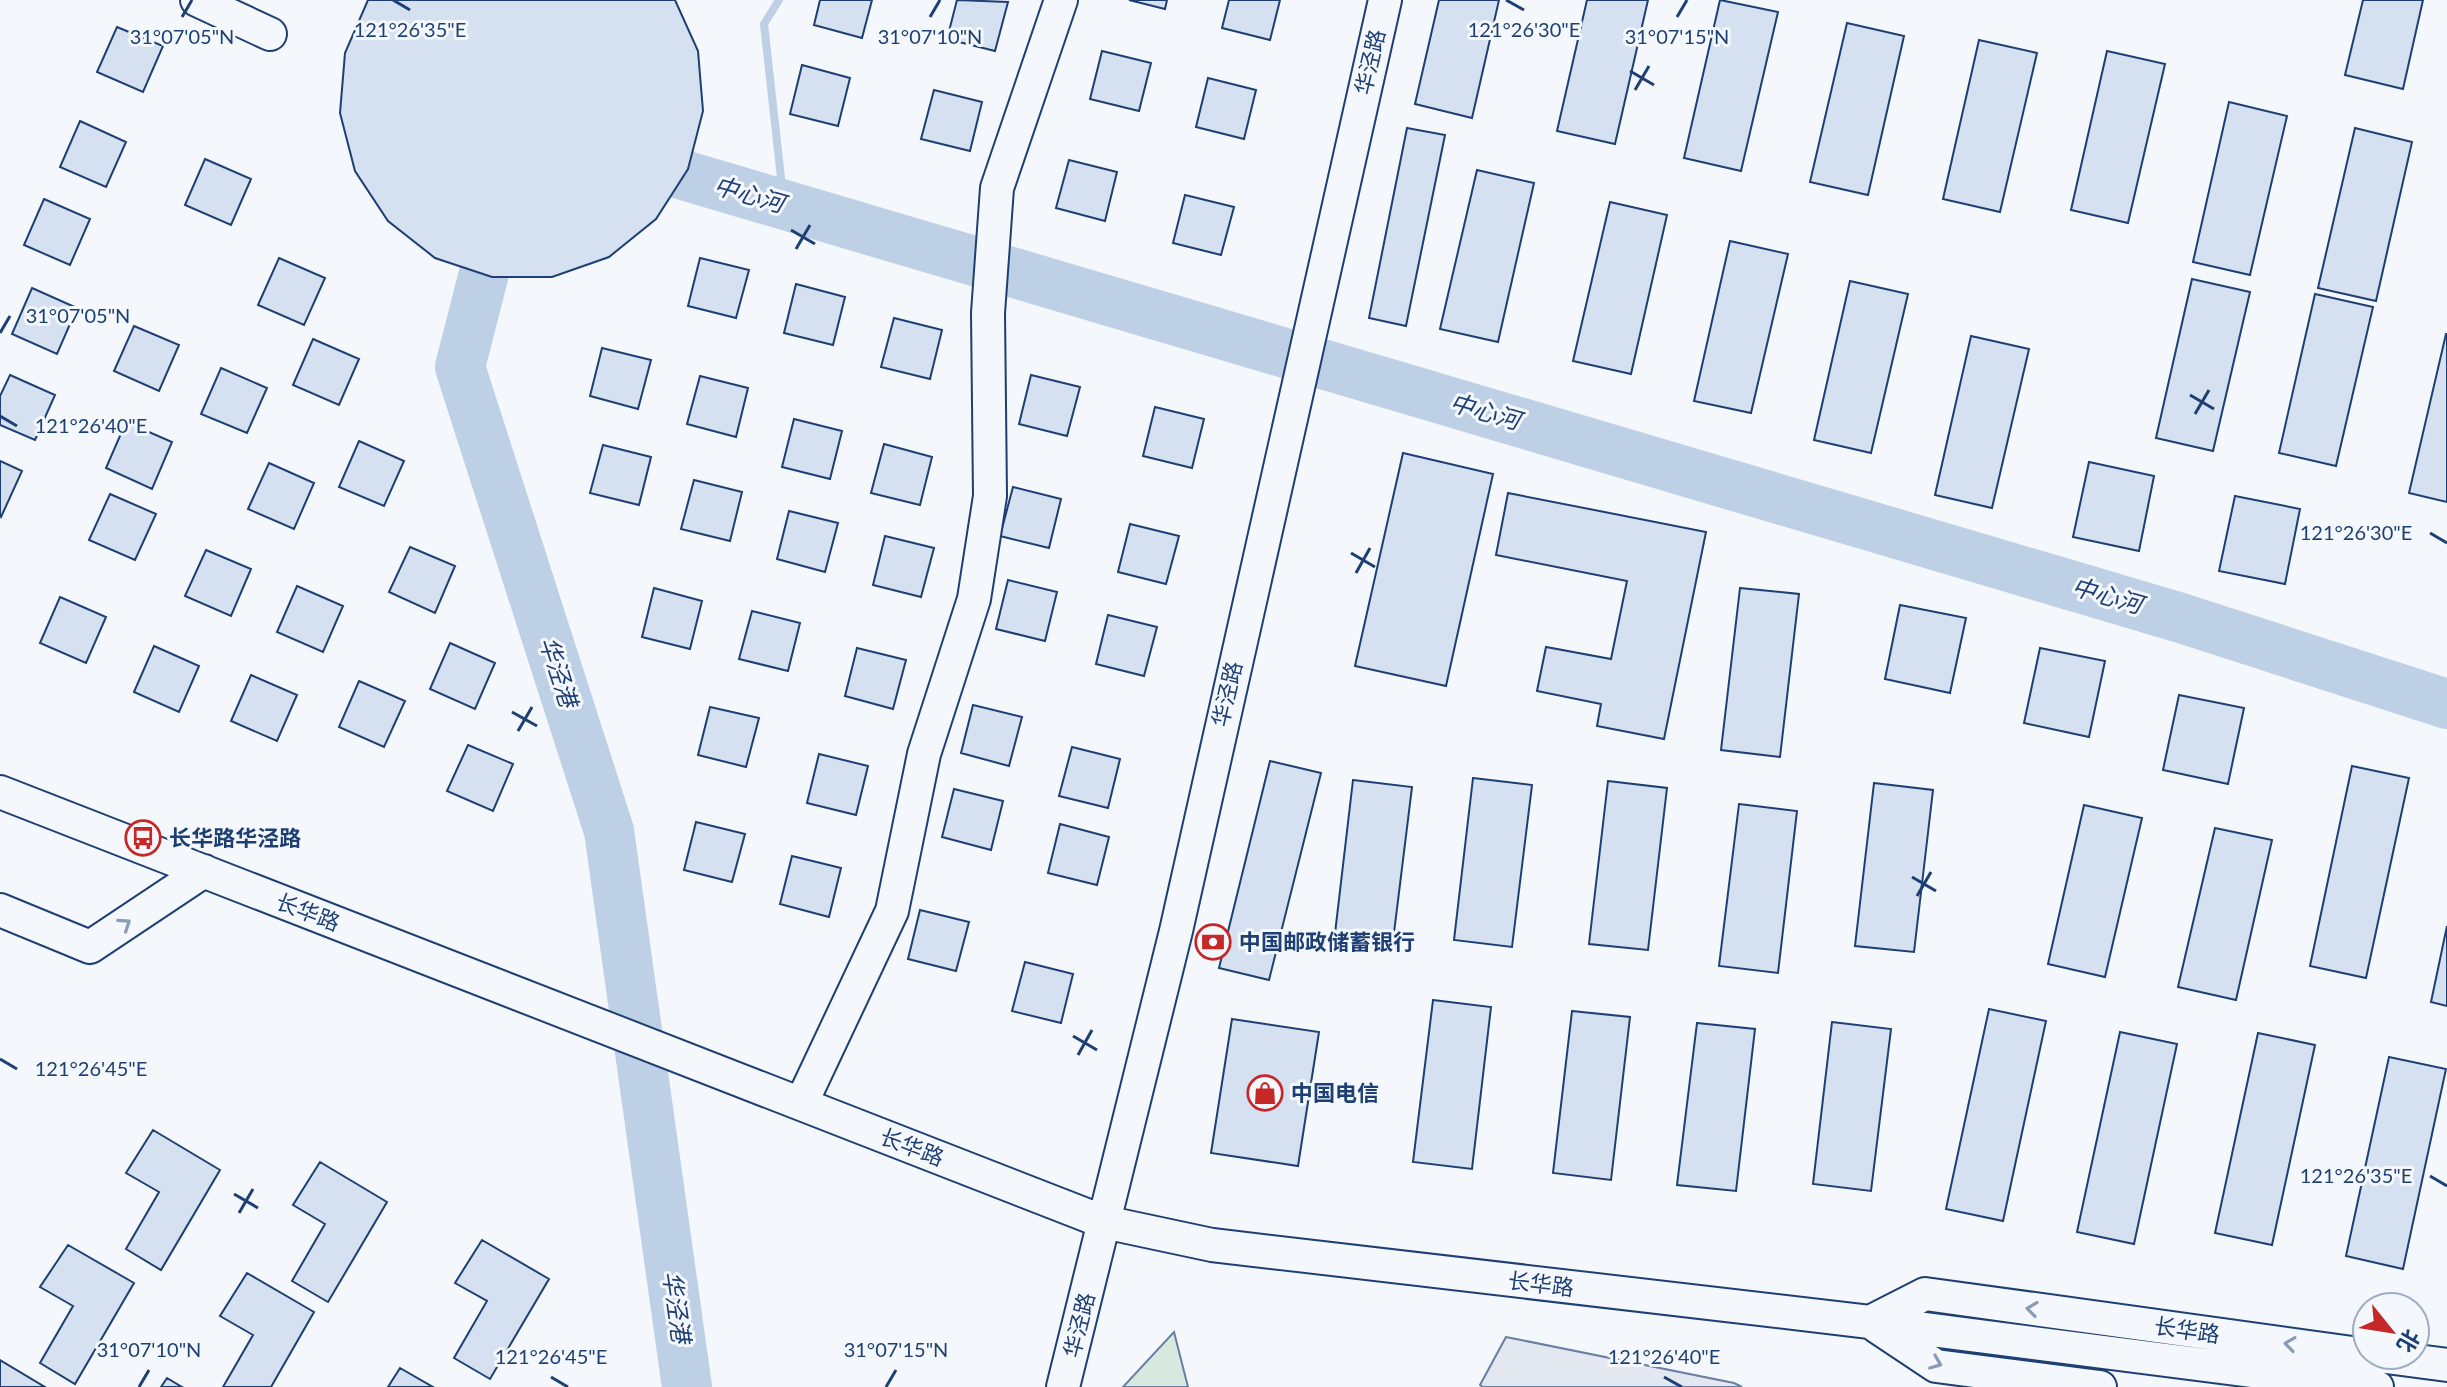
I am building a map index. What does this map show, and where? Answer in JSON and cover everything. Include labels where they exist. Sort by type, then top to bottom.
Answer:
[{"type":"street","points":[[197,0],[270,34]]},
{"type":"street","points":[[801,1104],[892,911],[924,754],[974,599],[990,496],[988,313],[997,188],[1061,0]]},
{"type":"street","name":"华泾路","points":[[1063,1387],[1176,931],[1385,0]]},
{"type":"street","name":"长华路","points":[[0,792],[1104,1222],[1212,1245],[1870,1322],[2377,1387]]},
{"type":"street","points":[[0,910],[90,947],[204,871]]},
{"type":"street","name":"长华路","points":[[1870,1322],[1925,1294],[2351,1353]]},
{"type":"street","name":"长华路","points":[[1870,1322],[1936,1366],[2056,1384],[2100,1387]]},
{"type":"shaded area","points":[[1174,1332],[1188,1387],[1123,1387]]},
{"type":"shaded area","points":[[1506,1337],[1742,1387],[1483,1387],[1480,1385]]},
{"type":"building","points":[[368,0],[675,0],[698,51],[703,111],[688,169],[656,219],[609,257],[552,277],[492,277],[435,258],[388,221],[355,171],[340,113],[345,53]]},
{"type":"building","points":[[820,0],[872,0],[862,38],[814,25]]},
{"type":"building","points":[[957,0],[1008,2],[995,51],[947,39]]},
{"type":"building","points":[[1129,0],[1167,0],[1165,9]]},
{"type":"building","points":[[1229,0],[1280,0],[1270,40],[1222,28]]},
{"type":"building","points":[[1439,0],[1499,0],[1472,118],[1415,104]]},
{"type":"building","points":[[1587,0],[1648,0],[1615,144],[1557,131]]},
{"type":"building","points":[[1720,0],[1778,12],[1741,171],[1684,158]]},
{"type":"building","points":[[2363,0],[2423,0],[2403,89],[2345,75]]},
{"type":"building","points":[[1847,23],[1904,36],[1868,195],[1810,182]]},
{"type":"building","points":[[117,27],[163,46],[143,92],[97,72]]},
{"type":"building","points":[[1979,40],[2037,53],[2000,212],[1943,199]]},
{"type":"building","points":[[1102,51],[1151,63],[1139,111],[1090,99]]},
{"type":"building","points":[[2107,51],[2165,64],[2128,223],[2071,210]]},
{"type":"building","points":[[802,65],[850,78],[838,126],[790,114]]},
{"type":"building","points":[[1208,78],[1256,90],[1244,139],[1196,127]]},
{"type":"building","points":[[934,90],[982,102],[970,151],[921,139]]},
{"type":"building","points":[[2229,102],[2287,116],[2250,275],[2193,262]]},
{"type":"building","points":[[80,121],[126,142],[106,187],[60,167]]},
{"type":"building","points":[[1407,128],[1445,135],[1406,326],[1369,318]]},
{"type":"building","points":[[2355,128],[2412,142],[2376,301],[2318,288]]},
{"type":"building","points":[[205,159],[251,179],[231,225],[185,205]]},
{"type":"building","points":[[1069,160],[1117,172],[1105,221],[1056,208]]},
{"type":"building","points":[[1477,170],[1534,183],[1498,342],[1440,329]]},
{"type":"building","points":[[1185,195],[1234,207],[1221,255],[1173,243]]},
{"type":"building","points":[[44,199],[90,219],[70,265],[24,245]]},
{"type":"building","points":[[1610,202],[1667,215],[1631,374],[1573,361]]},
{"type":"building","points":[[1730,241],[1788,254],[1751,413],[1694,401]]},
{"type":"building","points":[[279,258],[325,278],[304,325],[258,305]]},
{"type":"building","points":[[700,258],[749,270],[736,318],[688,306]]},
{"type":"building","points":[[2192,279],[2250,292],[2213,451],[2156,438]]},
{"type":"building","points":[[1850,281],[1908,294],[1871,453],[1814,440]]},
{"type":"building","points":[[796,284],[845,297],[833,345],[784,333]]},
{"type":"building","points":[[32,288],[77,308],[57,354],[12,334]]},
{"type":"building","points":[[2315,294],[2373,307],[2336,466],[2279,453]]},
{"type":"building","points":[[894,318],[942,330],[930,379],[881,367]]},
{"type":"building","points":[[134,326],[179,345],[159,391],[114,371]]},
{"type":"building","points":[[2447,334],[2447,502],[2409,493]]},
{"type":"building","points":[[1971,336],[2029,349],[1992,508],[1935,495]]},
{"type":"building","points":[[313,339],[359,359],[339,405],[293,385]]},
{"type":"building","points":[[602,348],[651,360],[638,409],[590,396]]},
{"type":"building","points":[[221,368],[267,388],[247,433],[201,414]]},
{"type":"building","points":[[10,375],[55,395],[35,440],[0,425],[0,396]]},
{"type":"building","points":[[1031,375],[1080,387],[1067,436],[1019,424]]},
{"type":"building","points":[[700,376],[748,388],[736,437],[687,424]]},
{"type":"building","points":[[1155,407],[1204,419],[1192,468],[1143,456]]},
{"type":"building","points":[[794,419],[842,431],[830,479],[782,467]]},
{"type":"building","points":[[126,422],[172,442],[152,489],[106,468]]},
{"type":"building","points":[[359,441],[404,461],[384,506],[339,487]]},
{"type":"building","points":[[884,444],[932,457],[920,505],[871,493]]},
{"type":"building","points":[[603,445],[651,457],[639,505],[590,493]]},
{"type":"building","points":[[1403,453],[1493,474],[1446,686],[1355,666]]},
{"type":"building","points":[[0,461],[22,471],[1,517],[0,516]]},
{"type":"building","points":[[2089,462],[2154,476],[2139,551],[2073,537]]},
{"type":"building","points":[[269,463],[314,483],[294,529],[248,509]]},
{"type":"building","points":[[694,480],[742,492],[730,541],[681,529]]},
{"type":"building","points":[[1013,487],[1061,499],[1049,548],[1000,536]]},
{"type":"building","points":[[1508,493],[1706,532],[1664,739],[1597,726],[1601,704],[1537,691],[1546,647],[1611,659],[1627,581],[1496,555]]},
{"type":"building","points":[[110,494],[156,514],[135,560],[89,540]]},
{"type":"building","points":[[2235,496],[2300,509],[2285,584],[2219,571]]},
{"type":"building","points":[[789,511],[838,523],[825,572],[777,559]]},
{"type":"building","points":[[1130,524],[1179,536],[1166,584],[1118,572]]},
{"type":"building","points":[[885,536],[934,548],[921,597],[873,585]]},
{"type":"building","points":[[410,547],[455,566],[435,613],[389,592]]},
{"type":"building","points":[[206,550],[251,569],[231,616],[185,596]]},
{"type":"building","points":[[1008,580],[1057,592],[1045,641],[996,629]]},
{"type":"building","points":[[297,586],[343,606],[323,652],[277,632]]},
{"type":"building","points":[[654,588],[702,601],[690,649],[642,637]]},
{"type":"building","points":[[1740,588],[1799,594],[1780,757],[1721,750]]},
{"type":"building","points":[[60,597],[106,617],[86,663],[40,643]]},
{"type":"building","points":[[1900,605],[1966,618],[1950,693],[1885,679]]},
{"type":"building","points":[[752,611],[800,623],[788,671],[739,659]]},
{"type":"building","points":[[1108,615],[1157,627],[1144,676],[1096,664]]},
{"type":"building","points":[[450,643],[495,663],[475,709],[430,689]]},
{"type":"building","points":[[154,646],[199,666],[179,712],[134,692]]},
{"type":"building","points":[[857,648],[906,660],[893,709],[845,696]]},
{"type":"building","points":[[2040,648],[2105,661],[2089,737],[2024,723]]},
{"type":"building","points":[[251,675],[297,695],[277,741],[231,721]]},
{"type":"building","points":[[359,681],[405,701],[384,747],[339,727]]},
{"type":"building","points":[[2179,695],[2244,708],[2228,784],[2163,770]]},
{"type":"building","points":[[973,705],[1022,717],[1009,766],[961,753]]},
{"type":"building","points":[[710,707],[759,718],[746,767],[698,755]]},
{"type":"building","points":[[468,745],[513,764],[493,811],[447,791]]},
{"type":"building","points":[[1072,747],[1120,759],[1108,808],[1059,796]]},
{"type":"building","points":[[819,754],[868,766],[856,815],[807,803]]},
{"type":"building","points":[[1270,761],[1321,773],[1269,980],[1219,968]]},
{"type":"building","points":[[2352,766],[2409,778],[2366,978],[2310,966]]},
{"type":"building","points":[[1473,778],[1532,785],[1512,947],[1454,940]]},
{"type":"building","points":[[1353,780],[1412,787],[1392,949],[1334,942]]},
{"type":"building","points":[[1608,781],[1667,788],[1648,950],[1589,944]]},
{"type":"building","points":[[1874,783],[1933,790],[1914,952],[1855,946]]},
{"type":"building","points":[[954,789],[1003,801],[991,850],[942,837]]},
{"type":"building","points":[[1739,804],[1797,811],[1778,973],[1719,966]]},
{"type":"building","points":[[2084,805],[2142,818],[2105,977],[2048,964]]},
{"type":"building","points":[[696,822],[745,834],[732,882],[684,870]]},
{"type":"building","points":[[1060,824],[1109,837],[1097,885],[1048,873]]},
{"type":"building","points":[[2215,828],[2272,840],[2236,1000],[2178,987]]},
{"type":"building","points":[[792,856],[841,868],[829,917],[780,904]]},
{"type":"building","points":[[920,910],[969,922],[956,971],[908,959]]},
{"type":"building","points":[[2447,926],[2447,1006],[2431,1002]]},
{"type":"building","points":[[1025,962],[1073,974],[1061,1023],[1012,1011]]},
{"type":"building","points":[[1433,1000],[1491,1007],[1472,1169],[1413,1162]]},
{"type":"building","points":[[1989,1009],[2046,1021],[2003,1221],[1946,1209]]},
{"type":"building","points":[[1572,1011],[1630,1017],[1611,1180],[1553,1173]]},
{"type":"building","name":"中国电信","points":[[1232,1019],[1319,1032],[1298,1166],[1211,1153]]},
{"type":"building","points":[[1832,1022],[1891,1029],[1871,1191],[1813,1184]]},
{"type":"building","points":[[1697,1023],[1755,1029],[1736,1191],[1677,1185]]},
{"type":"building","points":[[2120,1032],[2177,1044],[2134,1244],[2077,1232]]},
{"type":"building","points":[[2258,1033],[2315,1045],[2272,1245],[2215,1233]]},
{"type":"building","points":[[2389,1057],[2446,1069],[2403,1269],[2346,1256]]},
{"type":"building","points":[[153,1130],[220,1170],[161,1270],[126,1249],[159,1192],[126,1173]]},
{"type":"building","points":[[320,1162],[387,1202],[328,1302],[292,1281],[325,1224],[293,1205]]},
{"type":"building","points":[[482,1240],[549,1279],[490,1379],[454,1358],[487,1301],[455,1283]]},
{"type":"building","points":[[68,1245],[134,1283],[75,1384],[40,1363],[73,1306],[40,1287]]},
{"type":"building","points":[[247,1273],[314,1312],[271,1387],[223,1387],[253,1335],[220,1316]]},
{"type":"building","points":[[0,1360],[45,1387],[0,1387]]},
{"type":"building","points":[[400,1368],[433,1387],[388,1387]]},
{"type":"building","points":[[167,1378],[182,1387],[161,1387]]},
{"type":"waterway","points":[[779,0],[764,24],[784,205]]},
{"type":"waterway","name":"中心河","points":[[619,156],[2181,618],[2447,704]]},
{"type":"waterway","name":"华泾港","points":[[501,207],[460,367],[609,831],[687,1387]]},
{"type":"place","name":"长华路华泾路","points":[[143,838]]},
{"type":"place","name":"中国邮政储蓄银行","points":[[1213,942]]},
{"type":"place","name":"中国电信","points":[[1265,1093]]}]
